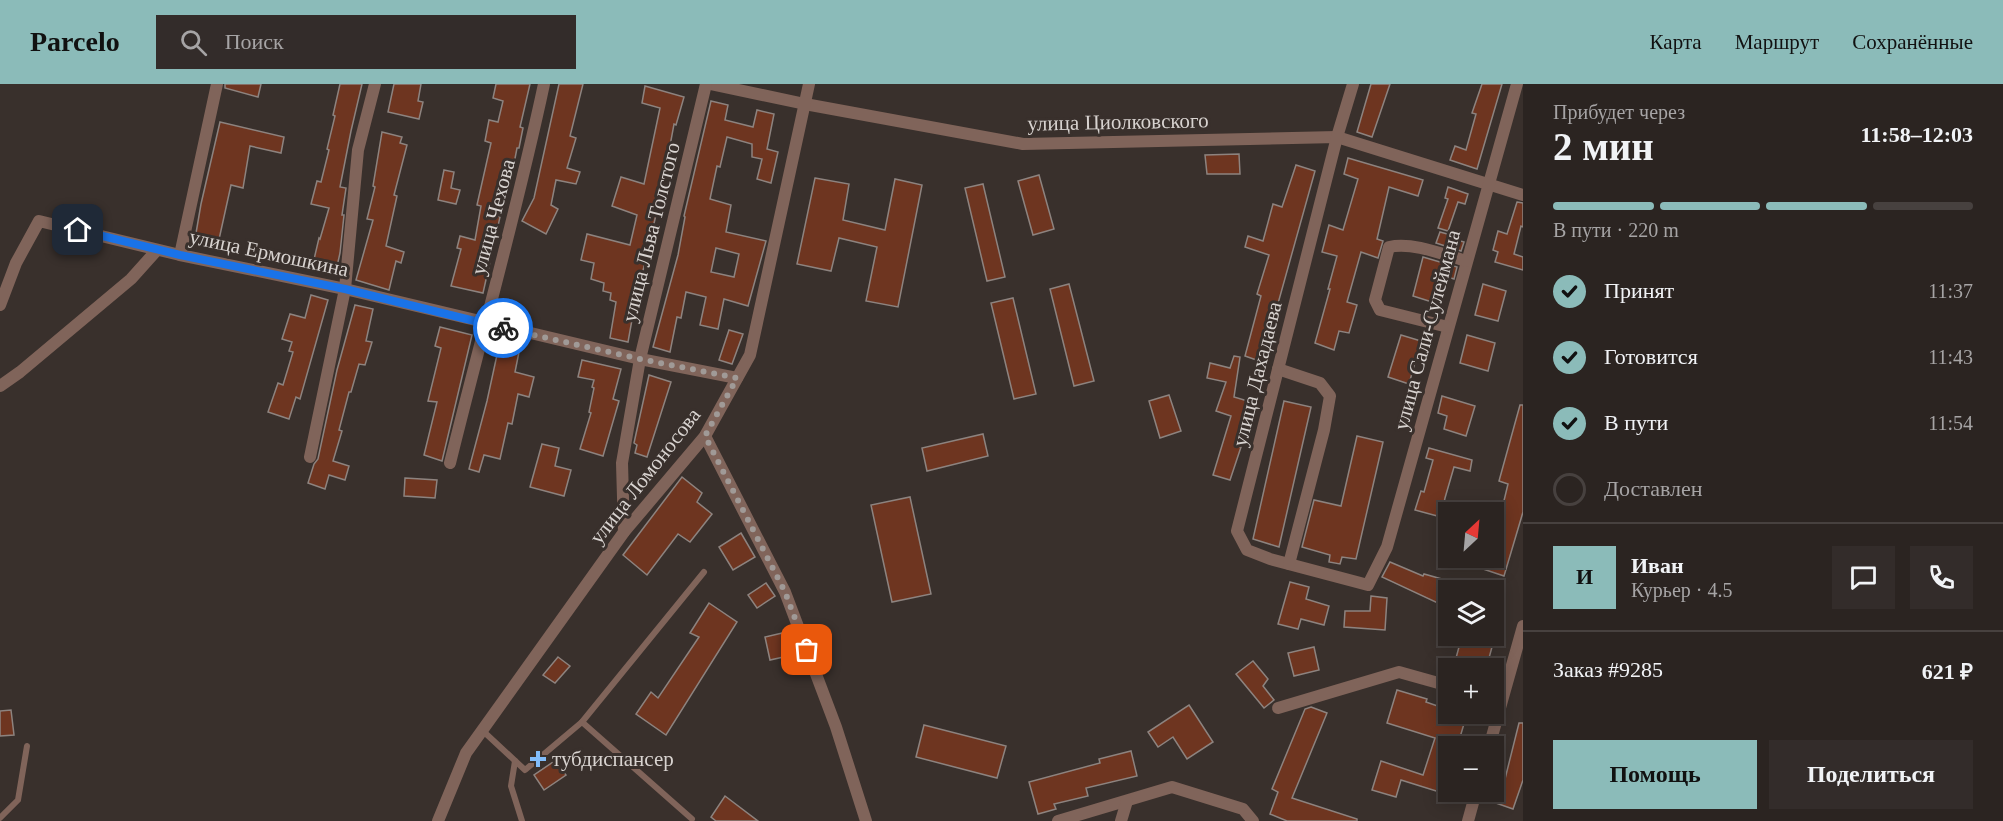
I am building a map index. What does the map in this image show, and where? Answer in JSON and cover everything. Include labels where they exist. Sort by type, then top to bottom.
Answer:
[{"type":"street","points":[[180,255],[217,84]]},
{"type":"street","points":[[310,457],[345,289],[358,150],[375,84]]},
{"type":"street","name":"улица Чехова","points":[[450,463],[484,323],[525,177],[544,84]]},
{"type":"street","name":"улица Циолковского","points":[[708,84],[1023,144],[1337,137],[1523,195]]},
{"type":"street","name":"улица Льва Толстого","points":[[624,532],[622,464],[640,359],[708,84]]},
{"type":"street","name":"улица Ломоносова","points":[[438,821],[466,753],[624,532],[705,436],[750,355],[809,84]]},
{"type":"street","name":"улица Дахадаева","points":[[1353,84],[1337,137],[1237,531],[1246,550],[1368,585]]},
{"type":"street","name":"улица Сали-Сулеймана","points":[[1368,585],[1387,547],[1517,84]]},
{"type":"street","name":"улица Ермошкина","points":[[0,305],[16,263],[39,221],[157,250],[345,289],[640,359],[737,378]]},
{"type":"street","points":[[1448,327],[1380,310],[1375,300],[1389,247],[1398,245],[1425,249],[1466,261]]},
{"type":"street","points":[[0,386],[20,372],[131,279],[157,250]]},
{"type":"street","points":[[1278,369],[1320,383],[1330,396],[1324,430],[1289,564]]},
{"type":"street","points":[[705,436],[785,592],[836,727],[866,821]]},
{"type":"street","points":[[1504,682],[1523,626]]},
{"type":"street","points":[[1278,708],[1399,672],[1438,683]]},
{"type":"street","points":[[1059,821],[1172,787],[1243,809],[1253,821]]},
{"type":"street","points":[[1121,821],[1126,801]]},
{"type":"street","points":[[1468,821],[1473,802]]},
{"type":"lane","points":[[482,730],[525,770],[582,722],[704,572]]},
{"type":"lane","points":[[582,722],[692,819]]},
{"type":"lane","points":[[0,818],[18,800],[27,746]]},
{"type":"lane","points":[[515,761],[511,786],[522,821]]},
{"type":"building","points":[[225,84],[261,84],[258,97],[225,88]]},
{"type":"building","points":[[340,84],[362,84],[340,187],[346,188],[340,253],[335,275],[312,268],[329,208],[311,204],[317,181],[321,182],[329,150],[327,149]]},
{"type":"building","points":[[394,84],[421,84],[418,101],[423,102],[419,119],[388,112]]},
{"type":"building","points":[[496,84],[530,84],[520,127],[523,128],[519,148],[517,148],[512,174],[510,173],[498,216],[500,217],[483,293],[451,286],[461,249],[457,248],[460,236],[475,240],[481,206],[477,205],[491,143],[485,141],[489,120],[498,122],[503,101],[493,98]]},
{"type":"building","points":[[559,84],[583,84],[570,136],[576,138],[567,168],[580,172],[576,184],[556,180],[551,205],[558,209],[546,234],[522,221],[534,198]]},
{"type":"building","points":[[1371,84],[1390,84],[1372,137],[1357,132]]},
{"type":"building","points":[[1482,84],[1502,84],[1477,169],[1450,160],[1455,146],[1466,150],[1476,114],[1472,113]]},
{"type":"building","points":[[645,86],[684,97],[676,125],[674,124],[662,189],[642,275],[640,275],[628,342],[610,338],[616,302],[610,300],[611,293],[603,291],[604,283],[591,279],[594,263],[581,260],[587,234],[630,245],[637,215],[612,206],[621,177],[644,184],[660,108],[642,103]]},
{"type":"building","points":[[711,101],[728,105],[725,120],[753,127],[757,110],[774,114],[767,149],[778,152],[771,183],[757,179],[762,159],[752,157],[752,144],[727,137],[720,167],[717,166],[710,199],[731,205],[726,232],[766,241],[748,306],[724,299],[718,329],[700,325],[706,297],[686,292],[681,318],[677,317],[670,352],[653,347],[678,255],[684,216]],"holes":[[[716,248],[739,254],[734,277],[711,272]]]},
{"type":"building","points":[[220,122],[284,137],[281,153],[250,146],[243,188],[231,185],[218,244],[195,239]]},
{"type":"building","points":[[382,132],[402,137],[400,143],[407,145],[394,195],[397,196],[386,246],[404,252],[401,263],[396,261],[389,290],[356,280],[373,220],[367,219],[375,187],[373,186]]},
{"type":"building","points":[[1239,154],[1240,174],[1207,174],[1205,155]]},
{"type":"building","points":[[1348,158],[1423,180],[1418,196],[1389,187],[1377,239],[1383,241],[1378,258],[1361,252],[1347,302],[1357,305],[1349,333],[1339,331],[1334,350],[1315,343],[1337,256],[1322,252],[1329,225],[1343,230],[1358,179],[1344,174]]},
{"type":"building","points":[[1296,165],[1315,171],[1277,307],[1280,308],[1265,363],[1245,356],[1261,296],[1257,294],[1269,255],[1245,247],[1248,236],[1263,241],[1273,204],[1282,207]]},
{"type":"building","points":[[444,170],[454,172],[451,188],[460,190],[456,204],[438,200]]},
{"type":"building","points":[[1039,175],[1054,229],[1033,235],[1018,181]]},
{"type":"building","points":[[815,178],[849,184],[843,220],[885,230],[895,179],[922,185],[898,307],[866,301],[877,247],[839,238],[831,271],[797,264]]},
{"type":"building","points":[[983,184],[1005,277],[987,281],[965,188]]},
{"type":"building","points":[[1448,187],[1468,194],[1465,204],[1458,202],[1448,231],[1438,228],[1448,199],[1445,198]]},
{"type":"building","points":[[1517,202],[1523,203],[1523,227],[1521,226],[1514,254],[1523,257],[1523,270],[1495,262],[1498,252],[1493,250],[1498,231],[1507,234]]},
{"type":"building","points":[[1440,232],[1464,242],[1461,251],[1436,243]]},
{"type":"building","points":[[1423,257],[1457,267],[1454,279],[1439,274],[1432,302],[1413,296]]},
{"type":"building","points":[[1069,284],[1094,381],[1074,386],[1050,289]]},
{"type":"building","points":[[1483,284],[1506,291],[1498,321],[1475,315]]},
{"type":"building","points":[[311,295],[328,300],[300,399],[296,397],[289,419],[268,412],[278,383],[283,385],[293,352],[289,351],[292,342],[282,339],[290,314],[305,318]]},
{"type":"building","points":[[1013,298],[1036,394],[1014,399],[991,303]]},
{"type":"building","points":[[355,305],[373,309],[366,341],[372,342],[365,365],[359,364],[339,430],[342,431],[333,461],[349,466],[345,480],[329,475],[325,489],[308,483],[318,459],[337,370]]},
{"type":"building","points":[[440,327],[472,335],[442,461],[424,455],[437,402],[428,401],[441,348],[435,346]]},
{"type":"building","points":[[729,330],[743,334],[732,364],[719,360]]},
{"type":"building","points":[[1401,335],[1421,341],[1409,384],[1388,377]]},
{"type":"building","points":[[1467,335],[1495,343],[1488,371],[1460,363]]},
{"type":"building","points":[[500,341],[520,347],[515,372],[534,377],[529,397],[518,394],[512,424],[508,423],[500,459],[484,455],[479,472],[469,469]]},
{"type":"building","points":[[1234,356],[1240,357],[1234,397],[1251,402],[1237,446],[1241,447],[1230,480],[1213,475],[1231,416],[1216,411],[1226,382],[1207,378],[1210,363],[1230,368]]},
{"type":"building","points":[[582,360],[621,369],[613,399],[619,401],[603,456],[580,449],[591,413],[589,412],[594,388],[592,387],[594,380],[578,377]]},
{"type":"building","points":[[649,375],[671,382],[647,457],[635,453],[637,445],[634,443]]},
{"type":"building","points":[[1169,395],[1181,431],[1160,438],[1149,401]]},
{"type":"building","points":[[1442,396],[1475,406],[1466,436],[1444,429],[1447,416],[1438,413]]},
{"type":"building","points":[[1284,401],[1311,407],[1279,547],[1253,539]]},
{"type":"building","points":[[1520,405],[1523,405],[1523,512],[1504,576],[1483,569],[1504,568],[1504,502],[1508,484],[1499,481]]},
{"type":"building","points":[[983,434],[988,456],[927,471],[922,448]]},
{"type":"building","points":[[1357,436],[1383,442],[1356,559],[1342,557],[1340,564],[1329,562],[1330,555],[1302,547],[1314,500],[1341,506]]},
{"type":"building","points":[[542,444],[559,448],[555,466],[571,470],[564,496],[530,487]]},
{"type":"building","points":[[1429,448],[1472,460],[1470,471],[1454,467],[1444,502],[1438,502],[1438,516],[1415,510],[1421,491],[1424,492],[1433,460],[1426,458]]},
{"type":"building","points":[[682,477],[702,493],[697,502],[712,514],[690,542],[678,534],[647,575],[623,555]]},
{"type":"building","points":[[405,478],[437,480],[435,498],[404,496]]},
{"type":"building","points":[[910,497],[931,594],[892,602],[871,505]]},
{"type":"building","points":[[741,533],[755,557],[733,570],[719,547]]},
{"type":"building","points":[[1390,562],[1423,576],[1424,574],[1445,580],[1438,580],[1438,603],[1382,577]]},
{"type":"building","points":[[1290,582],[1309,587],[1306,599],[1329,606],[1324,625],[1301,619],[1298,629],[1278,624]]},
{"type":"building","points":[[766,583],[775,596],[757,608],[748,595]]},
{"type":"building","points":[[1371,596],[1387,598],[1385,630],[1344,627],[1345,611],[1370,611]]},
{"type":"building","points":[[709,603],[737,622],[666,735],[636,714],[651,692],[658,698],[699,637],[690,633]]},
{"type":"building","points":[[791,631],[797,654],[770,660],[765,637]]},
{"type":"building","points":[[1459,646],[1492,646],[1489,658],[1456,658]]},
{"type":"building","points":[[1314,647],[1319,670],[1294,676],[1288,653]]},
{"type":"building","points":[[558,657],[570,666],[555,683],[543,675]]},
{"type":"building","points":[[1253,661],[1268,679],[1263,686],[1274,700],[1264,708],[1236,674]]},
{"type":"building","points":[[1397,690],[1427,699],[1426,702],[1438,706],[1438,724],[1464,724],[1460,736],[1438,736],[1438,792],[1401,780],[1396,797],[1372,790],[1381,761],[1423,775],[1435,738],[1387,723]]},
{"type":"building","points":[[1189,705],[1213,742],[1187,759],[1173,737],[1158,747],[1148,732]]},
{"type":"building","points":[[1311,707],[1327,713],[1292,798],[1357,819],[1357,821],[1287,821],[1270,814],[1278,792],[1272,789],[1305,709]]},
{"type":"building","points":[[11,710],[14,735],[0,736],[0,711]]},
{"type":"building","points":[[1519,723],[1523,723],[1523,780],[1513,809],[1493,802],[1504,802],[1504,783]]},
{"type":"building","points":[[924,725],[1006,746],[997,778],[916,757]]},
{"type":"building","points":[[1131,751],[1137,776],[1086,788],[1088,796],[1054,804],[1056,809],[1038,814],[1029,782],[1100,763],[1099,759]]},
{"type":"building","points":[[556,760],[566,775],[544,790],[534,775]]},
{"type":"building","points":[[725,796],[758,821],[716,821],[711,817]]},
{"type":"way so far","points":[[503,328],[737,378],[705,436],[785,592],[807,650]]},
{"type":"place","name":"тубдиспансер","points":[[538,759]]},
{"type":"route","points":[[78,230],[180,255],[345,289],[503,328]]}]
